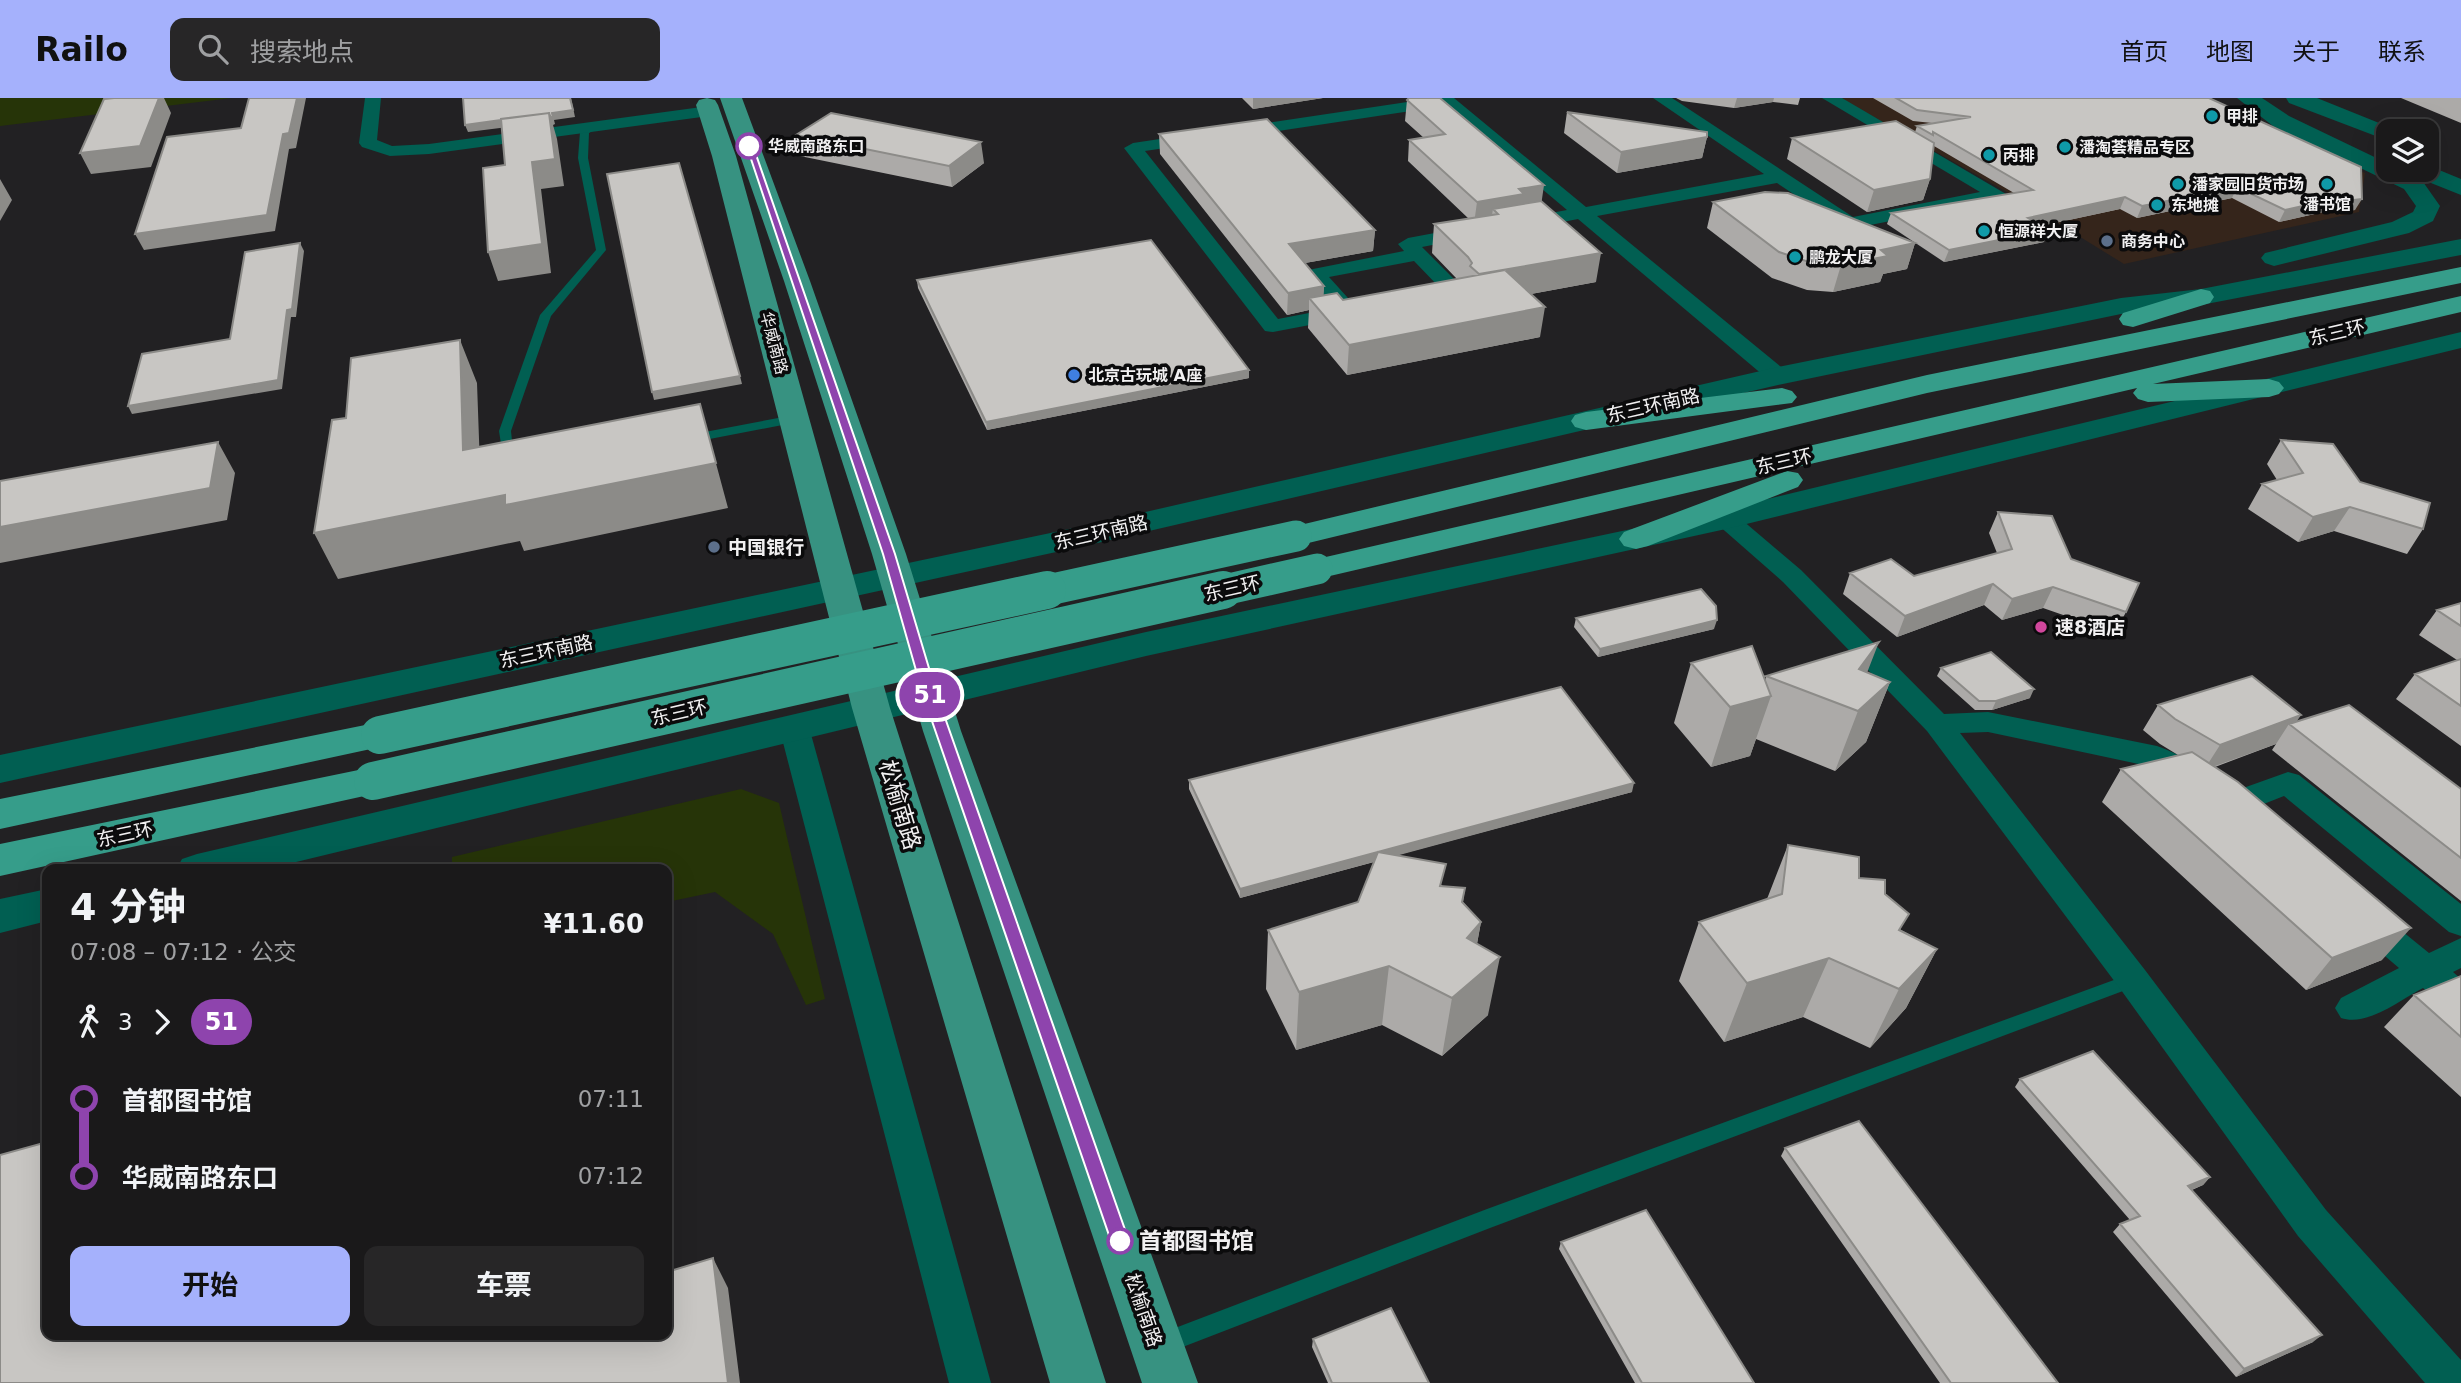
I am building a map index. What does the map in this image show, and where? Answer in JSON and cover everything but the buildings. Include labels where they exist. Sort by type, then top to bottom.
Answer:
[{"type":"highway","name":"东三环","points":[[0,814],[380,735],[1296,536],[1999,368],[2461,275]]},
{"type":"highway","points":[[1999,368],[2021,350],[2076,337],[2201,297]]},
{"type":"highway","name":"东三环","points":[[0,860],[373,781],[1317,569],[2461,304]]},
{"type":"highway","points":[[1586,421],[1851,387],[1927,384]]},
{"type":"highway","points":[[2048,398],[2269,388]]},
{"type":"highway","points":[[1636,539],[1917,431]]},
{"type":"main road","name":"松榆南路","points":[[715,102],[797,282],[895,577],[930,695],[1164,1365]]},
{"type":"main road","name":"华威南路","points":[[715,102],[839,589]]},
{"type":"main road","name":"松榆南路","points":[[839,589],[871,708],[1078,1383]]},
{"type":"street","points":[[373,98],[368,143],[390,151],[429,149],[595,127],[715,102]]},
{"type":"street","points":[[1661,98],[1850,223],[1997,194],[1830,98]]},
{"type":"street","points":[[2121,306],[2189,279],[2400,228],[2424,216],[2428,206],[2412,184],[2281,121],[2248,98]]},
{"type":"street","points":[[2257,98],[2376,150]]},
{"type":"street","points":[[2281,98],[2376,139]]},
{"type":"street","points":[[2297,98],[2376,127]]},
{"type":"street","points":[[1418,254],[1315,274],[1357,310],[1273,326],[1133,148],[1445,99],[1778,376]]},
{"type":"street","points":[[2439,167],[2461,176]]},
{"type":"street","points":[[1416,299],[1456,292],[1408,244],[1780,177]]},
{"type":"street","points":[[2439,179],[2461,188]]},
{"type":"street","name":"东三环南路","points":[[0,769],[1093,534],[1778,376],[2121,306],[2201,297],[2461,247]]},
{"type":"street","points":[[222,864],[1146,644],[1726,519],[2461,340]]},
{"type":"street","points":[[2269,388],[2363,385],[2461,363]]},
{"type":"street","points":[[1726,519],[1792,576],[1937,724],[2133,980],[2312,1223],[2454,1383]]},
{"type":"street","points":[[1093,534],[1146,644]]},
{"type":"street","points":[[1937,724],[1988,722],[2157,757],[2229,805],[2260,831]]},
{"type":"street","points":[[794,727],[970,1383]]},
{"type":"street","points":[[2229,805],[2288,783],[2461,923]]},
{"type":"street","points":[[2343,901],[2461,999]]},
{"type":"street","points":[[0,916],[42,906]]},
{"type":"street","points":[[2353,1008],[2461,952]]},
{"type":"lane","points":[[509,474],[505,431],[546,315],[601,250],[583,158],[585,132],[595,127]]},
{"type":"lane","points":[[672,443],[794,419]]},
{"type":"lane","points":[[1164,1365],[1487,1219],[2133,980]]},
{"type":"shaded area","name":"潘家园旧货市场","points":[[1840,98],[2204,98],[2365,173],[2359,212],[2124,264],[2014,196]]},
{"type":"green space","points":[[0,98],[232,98],[0,126]]},
{"type":"green space","points":[[741,789],[779,803],[825,999],[806,1005],[773,934],[715,892],[672,901],[672,864],[452,864],[452,857]]},
{"type":"bus line","name":"51","points":[[749,146],[889,554],[930,695],[1120,1241]]},
{"type":"place","name":"甲排","points":[[2212,116]]},
{"type":"place","name":"华威南路东口","points":[[749,146]]},
{"type":"place","name":"潘淘荟精品专区","points":[[2065,147]]},
{"type":"place","name":"丙排","points":[[1989,155]]},
{"type":"place","name":"潘家园旧货市场","points":[[2178,184]]},
{"type":"place","name":"潘书馆","points":[[2327,184]]},
{"type":"place","name":"东地摊","points":[[2157,205]]},
{"type":"place","name":"恒源祥大厦","points":[[1984,231]]},
{"type":"place","name":"商务中心","points":[[2107,241]]},
{"type":"place","name":"鹏龙大厦","points":[[1795,257]]},
{"type":"place","name":"北京古玩城 A座","points":[[1074,375]]},
{"type":"place","name":"中国银行","points":[[714,547]]},
{"type":"place","name":"速8酒店","points":[[2041,627]]},
{"type":"place","name":"首都图书馆","points":[[1120,1241]]}]
